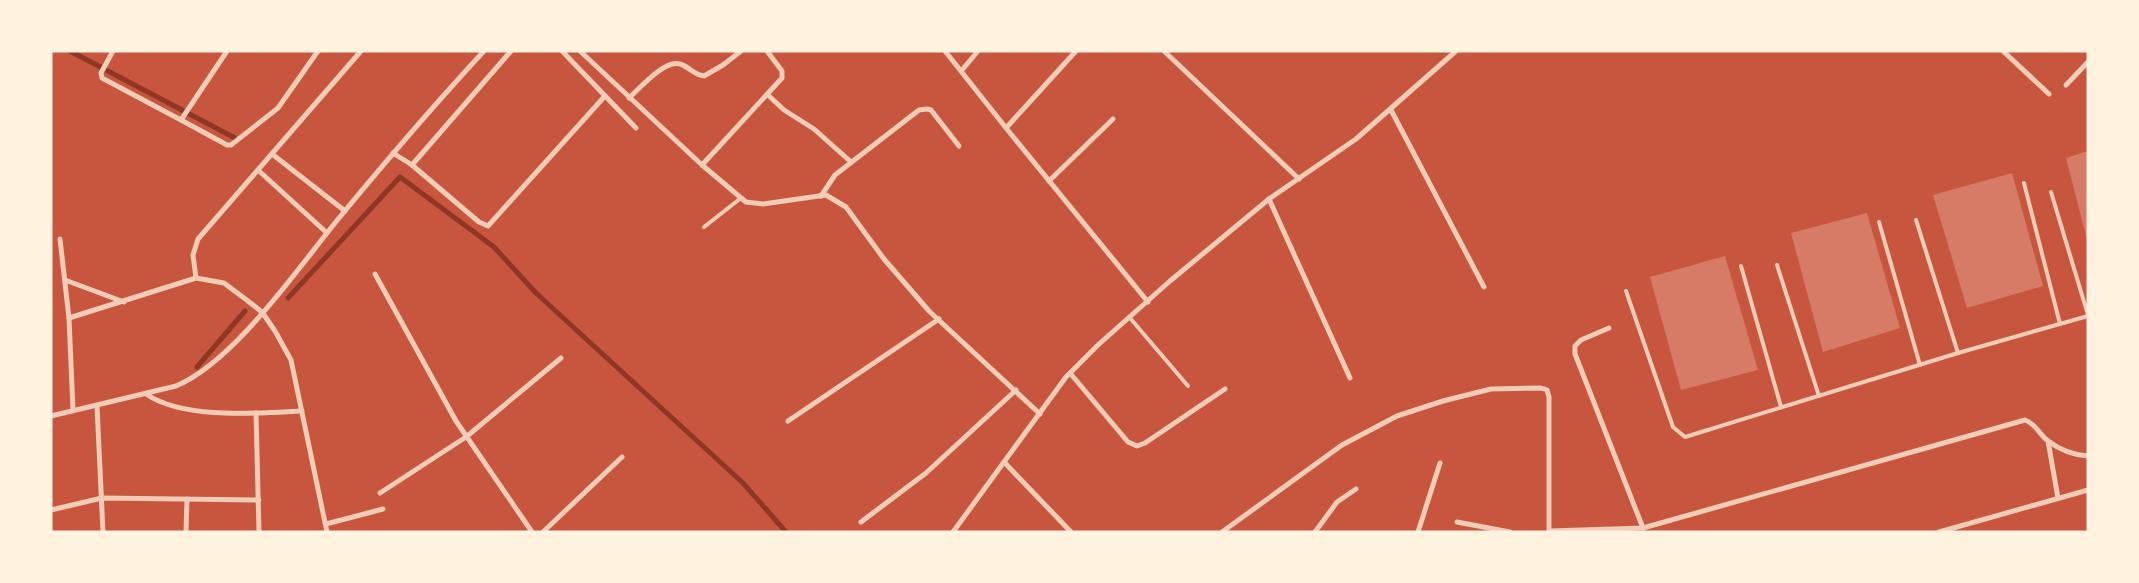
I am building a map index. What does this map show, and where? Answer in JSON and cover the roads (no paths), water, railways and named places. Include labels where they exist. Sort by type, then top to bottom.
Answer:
[{"type":"street","points":[[113,51],[101,73],[104,80],[183,118],[226,145],[236,142],[245,136],[278,108],[318,51]]},
{"type":"street","points":[[183,118],[227,51]]},
{"type":"street","points":[[196,278],[193,255],[198,239],[361,51]]},
{"type":"street","points":[[51,416],[176,386],[202,373],[222,356],[262,312],[393,153],[482,53],[475,51]]},
{"type":"street","points":[[412,165],[511,51]]},
{"type":"street","points":[[562,51],[636,128]]},
{"type":"street","points":[[580,51],[702,165],[750,204],[830,196],[846,207],[899,277],[939,320],[1040,414]]},
{"type":"street","points":[[629,98],[664,67],[673,63],[679,63],[694,74],[704,76],[723,65],[741,51]]},
{"type":"street","points":[[702,165],[782,78],[783,73],[767,51]]},
{"type":"street","points":[[946,51],[1006,128],[1148,302]]},
{"type":"street","points":[[962,70],[978,51]]},
{"type":"street","points":[[1006,128],[1076,51]]},
{"type":"street","points":[[1164,51],[1299,179]]},
{"type":"street","points":[[953,532],[1070,373],[1148,302],[1269,199],[1356,139],[1456,51]]},
{"type":"street","points":[[2003,51],[2048,94]]},
{"type":"street","points":[[2066,85],[2088,62]]},
{"type":"street","points":[[768,95],[784,110],[814,129],[851,162]]},
{"type":"street","points":[[393,153],[412,165],[479,222],[488,226],[605,96]]},
{"type":"street","points":[[821,196],[835,174],[919,110],[927,108],[932,110],[960,146]]},
{"type":"street","points":[[1391,110],[1484,286]]},
{"type":"street","points":[[1049,181],[1113,119]]},
{"type":"street","points":[[270,156],[345,211]]},
{"type":"street","points":[[259,169],[327,233]]},
{"type":"street","points":[[1269,199],[1350,378]]},
{"type":"street","points":[[60,238],[69,318],[73,410]]},
{"type":"street","points":[[375,274],[466,437],[532,532]]},
{"type":"street","points":[[69,318],[196,278],[224,283],[262,312],[291,360],[327,532]]},
{"type":"street","points":[[65,280],[124,302]]},
{"type":"street","points":[[788,421],[939,320]]},
{"type":"street","points":[[1608,328],[1581,340],[1575,346],[1574,354],[1642,528]]},
{"type":"street","points":[[380,493],[466,437],[561,358]]},
{"type":"street","points":[[1070,373],[1128,442],[1137,446],[1145,443],[1225,389]]},
{"type":"street","points":[[1222,532],[1342,445],[1397,416],[1443,401],[1491,389],[1542,388],[1547,390],[1549,397],[1549,531],[1642,528],[2025,420],[2032,423],[2048,441],[2072,455],[2088,456]]},
{"type":"street","points":[[861,522],[926,473],[1016,390]]},
{"type":"street","points":[[146,394],[161,403],[178,407],[256,413],[302,411]]},
{"type":"street","points":[[97,406],[103,532]]},
{"type":"street","points":[[256,413],[259,532]]},
{"type":"street","points":[[2048,441],[2058,498]]},
{"type":"street","points":[[543,532],[622,457]]},
{"type":"street","points":[[1004,462],[1071,532]]},
{"type":"street","points":[[1418,532],[1440,462]]},
{"type":"street","points":[[1315,532],[1338,502],[1356,489]]},
{"type":"street","points":[[1939,532],[2088,490]]},
{"type":"street","points":[[51,510],[102,498],[259,500]]},
{"type":"street","points":[[186,532],[187,500]]},
{"type":"street","points":[[326,524],[383,510]]},
{"type":"street","points":[[1457,522],[1510,532]]},
{"type":"lane","points":[[2024,182],[2060,324]]},
{"type":"lane","points":[[1626,291],[1673,428],[1685,437],[2088,315],[2051,192]]},
{"type":"lane","points":[[704,227],[741,198]]},
{"type":"lane","points":[[1916,220],[1958,353]]},
{"type":"lane","points":[[1879,222],[1920,365]]},
{"type":"lane","points":[[1777,265],[1819,396]]},
{"type":"lane","points":[[1741,266],[1781,407]]},
{"type":"lane","points":[[1130,318],[1188,386]]},
{"type":"waterway","points":[[70,51],[235,138]]},
{"type":"waterway","points":[[288,298],[400,177],[494,247],[536,293],[743,483],[786,532]]},
{"type":"waterway","points":[[197,367],[245,311]]}]
